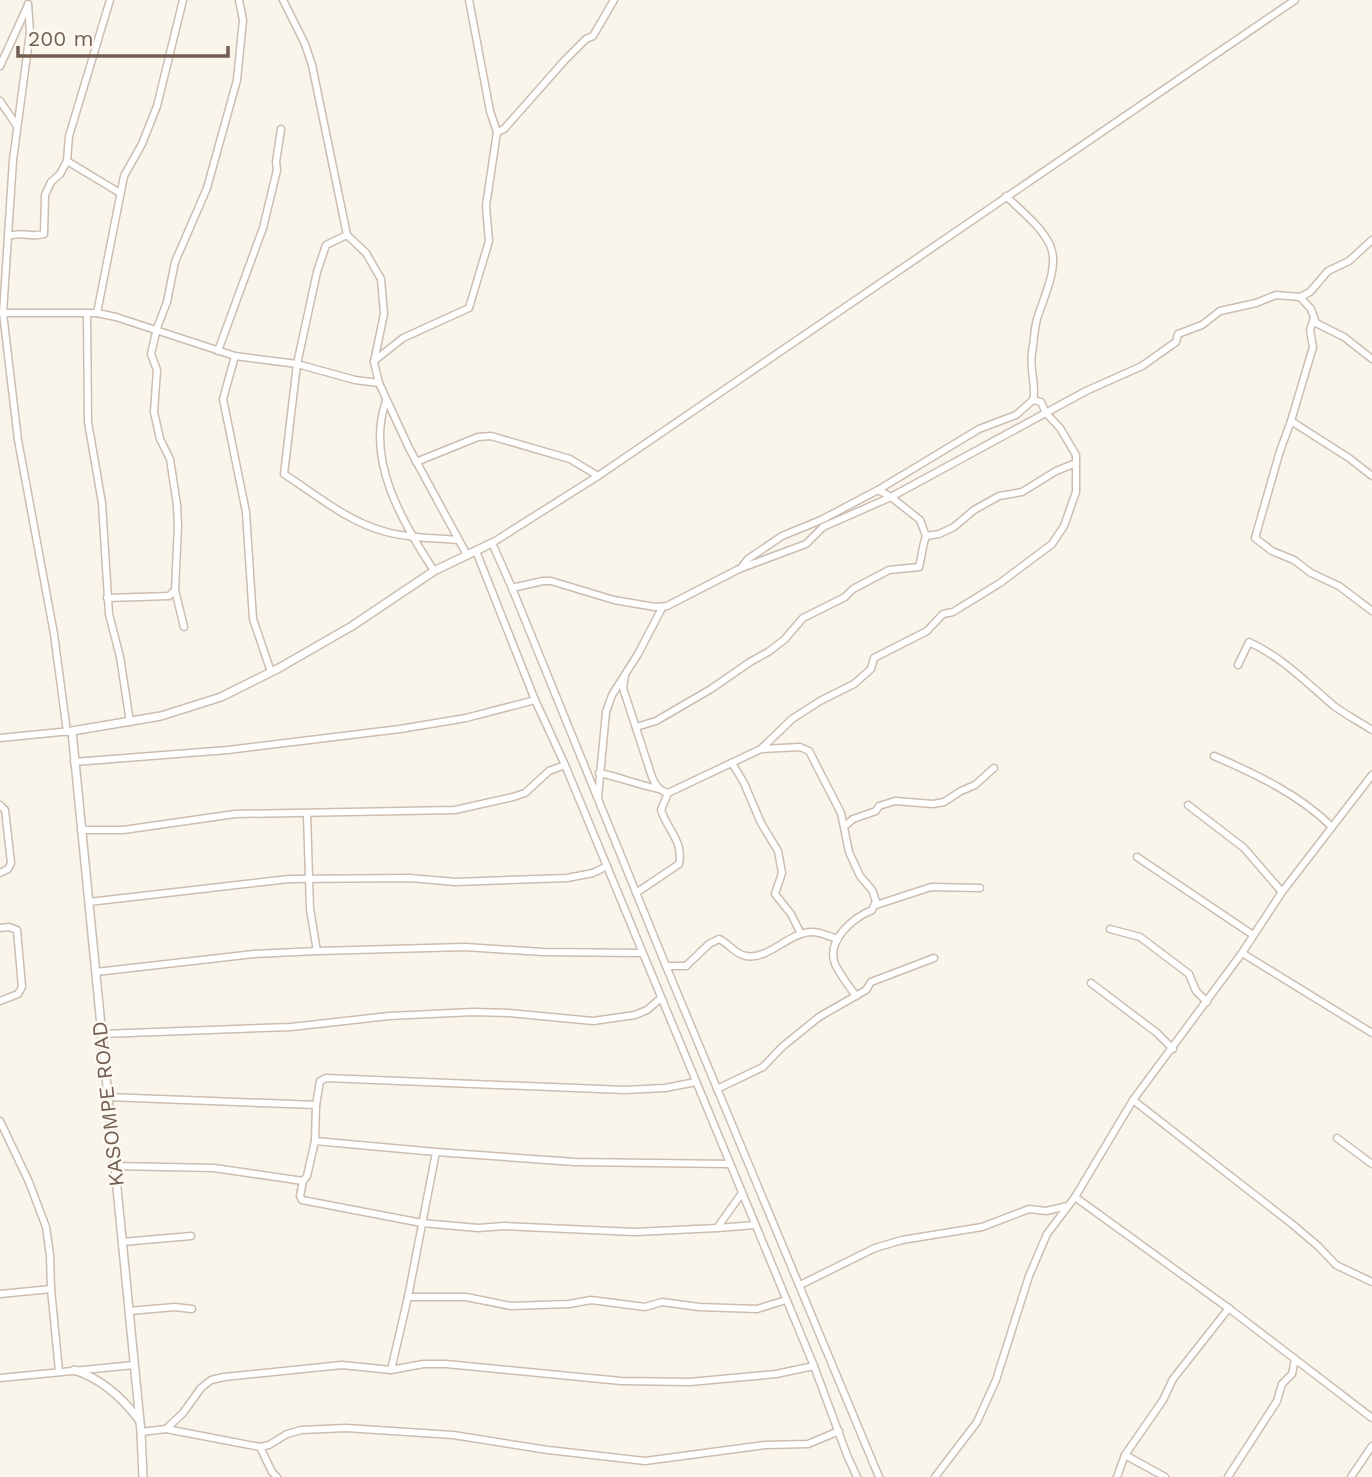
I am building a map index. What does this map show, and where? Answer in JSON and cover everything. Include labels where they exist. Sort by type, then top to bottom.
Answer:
[{"type":"street","points":[[8,236],[24,233],[44,234],[45,195],[67,161],[69,136],[110,0]]},
{"type":"street","points":[[97,313],[124,176],[142,144],[157,106],[183,0]]},
{"type":"street","points":[[184,627],[175,590],[177,505],[170,459],[160,439],[154,412],[157,370],[151,354],[167,302],[175,262],[213,170],[237,80],[243,20],[239,0]]},
{"type":"street","points":[[283,0],[305,44],[312,65],[348,235],[366,253],[381,279],[384,314],[374,362],[379,383],[416,463],[467,555]]},
{"type":"street","points":[[374,362],[403,338],[469,308],[489,241],[486,206],[497,132],[490,111],[469,0]]},
{"type":"street","points":[[497,132],[505,129],[565,60],[586,39],[593,36],[614,0]]},
{"type":"street","points":[[0,738],[70,732],[161,716],[221,696],[271,672],[352,626],[434,571],[492,543],[598,476],[1295,0]]},
{"type":"street","points":[[0,66],[29,2]]},
{"type":"street","points":[[29,2],[30,32],[17,125],[2,276],[3,313],[18,440],[70,732]]},
{"type":"street","points":[[0,102],[17,125]]},
{"type":"street","points":[[218,351],[263,228],[277,170],[275,162],[281,129]]},
{"type":"street","points":[[67,161],[120,193]]},
{"type":"street","points":[[739,569],[748,559],[782,536],[821,520],[878,490],[979,429],[1016,415],[1033,400],[1035,390],[1031,377],[1031,358],[1036,324],[1051,272],[1052,251],[1044,234],[1006,196]]},
{"type":"street","points":[[348,235],[330,242],[323,249],[297,364],[284,474],[368,525],[412,537],[458,540]]},
{"type":"street","points":[[1300,298],[1310,292],[1328,271],[1349,261],[1372,240]]},
{"type":"street","points":[[598,799],[606,712],[612,695],[662,608],[739,569],[806,544],[823,527],[891,497],[1086,391],[1142,366],[1176,342],[1178,334],[1202,325],[1220,311],[1256,303],[1276,295],[1300,298],[1311,309],[1316,323],[1344,337],[1372,359]]},
{"type":"street","points":[[3,313],[97,313],[157,328],[235,356],[297,364],[355,380],[379,383]]},
{"type":"street","points":[[87,314],[88,422],[102,503],[107,598],[130,722]]},
{"type":"street","points":[[1314,318],[1310,330],[1313,347],[1255,538],[1272,551],[1294,560],[1311,573],[1339,586],[1372,611]]},
{"type":"street","points":[[235,356],[223,399],[246,512],[253,619],[271,672]]},
{"type":"street","points":[[636,893],[679,864],[679,845],[666,825],[661,810],[668,793],[761,748],[792,719],[854,684],[872,669],[874,657],[927,631],[943,614],[953,612],[1000,583],[1052,544],[1064,526],[1076,492],[1076,455],[1041,402],[1033,400]]},
{"type":"street","points":[[386,401],[381,415],[380,434],[391,495],[400,517],[434,571]]},
{"type":"street","points":[[1291,421],[1372,476]]},
{"type":"street","points":[[416,463],[478,437],[491,436],[570,459],[598,476]]},
{"type":"street","points":[[926,536],[954,527],[974,510],[999,496],[1023,492],[1056,471],[1076,463]]},
{"type":"street","points":[[636,727],[656,721],[712,689],[768,652],[803,618],[845,597],[853,589],[889,569],[919,567],[926,536],[920,520],[878,490]]},
{"type":"street","points":[[492,543],[879,1477]]},
{"type":"street","points":[[476,551],[535,700],[565,765],[814,1366],[857,1477]]},
{"type":"street","points":[[512,588],[543,580],[551,581],[569,584],[606,598],[662,608]]},
{"type":"street","points":[[107,598],[169,596],[175,590]]},
{"type":"street","points":[[1238,665],[1249,642],[1263,649],[1310,683],[1335,706],[1372,730]]},
{"type":"street","points":[[625,675],[623,688],[652,777],[659,789]]},
{"type":"street","points":[[74,762],[228,750],[400,729],[466,718],[535,700]]},
{"type":"street","name":"KASOMPE ROAD","points":[[70,732],[140,1420],[143,1477]]},
{"type":"street","points":[[761,748],[800,747],[809,751],[841,813],[849,852],[860,876],[872,890],[876,905]]},
{"type":"street","points":[[1214,756],[1276,786],[1322,817],[1332,827]]},
{"type":"street","points":[[732,763],[778,851],[782,873],[775,894],[791,914],[801,934]]},
{"type":"street","points":[[80,830],[123,830],[235,814],[455,810],[525,793],[549,771],[565,765]]},
{"type":"street","points":[[845,827],[853,819],[895,801],[933,804],[944,802],[975,785],[995,768]]},
{"type":"street","points":[[599,773],[618,776],[639,786],[668,793]]},
{"type":"street","points":[[935,1477],[977,1422],[996,1380],[1029,1276],[1047,1234],[1075,1197],[1132,1100],[1207,1002],[1282,892],[1372,775]]},
{"type":"street","points":[[0,805],[5,810],[10,863],[8,869],[0,873]]},
{"type":"street","points":[[1188,805],[1244,848],[1282,892]]},
{"type":"street","points":[[307,814],[310,909],[317,951]]},
{"type":"street","points":[[1137,857],[1254,935]]},
{"type":"street","points":[[89,902],[309,878],[410,877],[455,882],[566,878],[593,873],[607,866]]},
{"type":"street","points":[[856,996],[835,964],[833,950],[850,922],[872,911],[876,905],[931,887],[981,888]]},
{"type":"street","points":[[0,928],[15,927],[17,930],[22,987],[18,994],[0,1001]]},
{"type":"street","points":[[1110,929],[1140,937],[1189,974],[1196,991],[1207,1002]]},
{"type":"street","points":[[666,966],[686,966],[709,944],[719,939],[736,952],[753,956],[801,934],[814,932],[838,939]]},
{"type":"street","points":[[96,972],[254,954],[317,951],[465,947],[543,952],[642,953]]},
{"type":"street","points":[[1242,953],[1372,1033]]},
{"type":"street","points":[[717,1089],[763,1067],[782,1047],[819,1017],[866,990],[871,982],[934,958]]},
{"type":"street","points":[[1091,983],[1157,1033],[1172,1049]]},
{"type":"street","points":[[102,1034],[291,1027],[365,1017],[473,1012],[593,1021],[635,1015],[647,1010],[661,998]]},
{"type":"street","points":[[696,1082],[665,1088],[625,1090],[326,1079],[320,1082],[315,1141],[300,1196],[302,1200],[422,1223],[478,1228],[504,1226],[635,1232],[755,1225]]},
{"type":"street","points":[[107,1097],[316,1105]]},
{"type":"street","points":[[1132,1100],[1292,1224],[1336,1265],[1372,1282]]},
{"type":"street","points":[[0,1121],[43,1216],[50,1255],[59,1371]]},
{"type":"street","points":[[1337,1138],[1372,1164]]},
{"type":"street","points":[[315,1141],[575,1162],[730,1164]]},
{"type":"street","points":[[391,1370],[436,1152]]},
{"type":"street","points":[[115,1166],[214,1168],[303,1181]]},
{"type":"street","points":[[717,1228],[742,1193]]},
{"type":"street","points":[[1075,1197],[1229,1308],[1372,1418]]},
{"type":"street","points":[[800,1285],[875,1248],[902,1240],[982,1227],[1029,1209],[1046,1211],[1068,1206]]},
{"type":"street","points":[[122,1242],[191,1236]]},
{"type":"street","points":[[0,1294],[51,1289]]},
{"type":"street","points":[[408,1297],[466,1297],[510,1306],[569,1304],[591,1300],[645,1307],[662,1302],[699,1307],[757,1309],[786,1300]]},
{"type":"street","points":[[129,1311],[175,1307],[192,1309]]},
{"type":"street","points":[[1117,1477],[1125,1455],[1163,1400],[1173,1379],[1229,1308]]},
{"type":"street","points":[[1228,1477],[1277,1401],[1282,1384],[1293,1374],[1295,1359]]},
{"type":"street","points":[[166,1429],[211,1380],[265,1372],[342,1365],[391,1370],[423,1364],[446,1364],[621,1381],[690,1382],[776,1374],[814,1366]]},
{"type":"street","points":[[0,1378],[134,1365]]},
{"type":"street","points":[[74,1370],[97,1378],[140,1420]]},
{"type":"street","points":[[141,1432],[166,1429],[260,1447],[301,1430],[346,1428],[453,1435],[548,1450],[645,1461],[765,1445],[808,1444],[839,1431]]},
{"type":"street","points":[[1353,1475],[1372,1446]]},
{"type":"street","points":[[260,1447],[272,1472],[278,1477]]},
{"type":"street","points":[[1125,1455],[1165,1477]]}]
